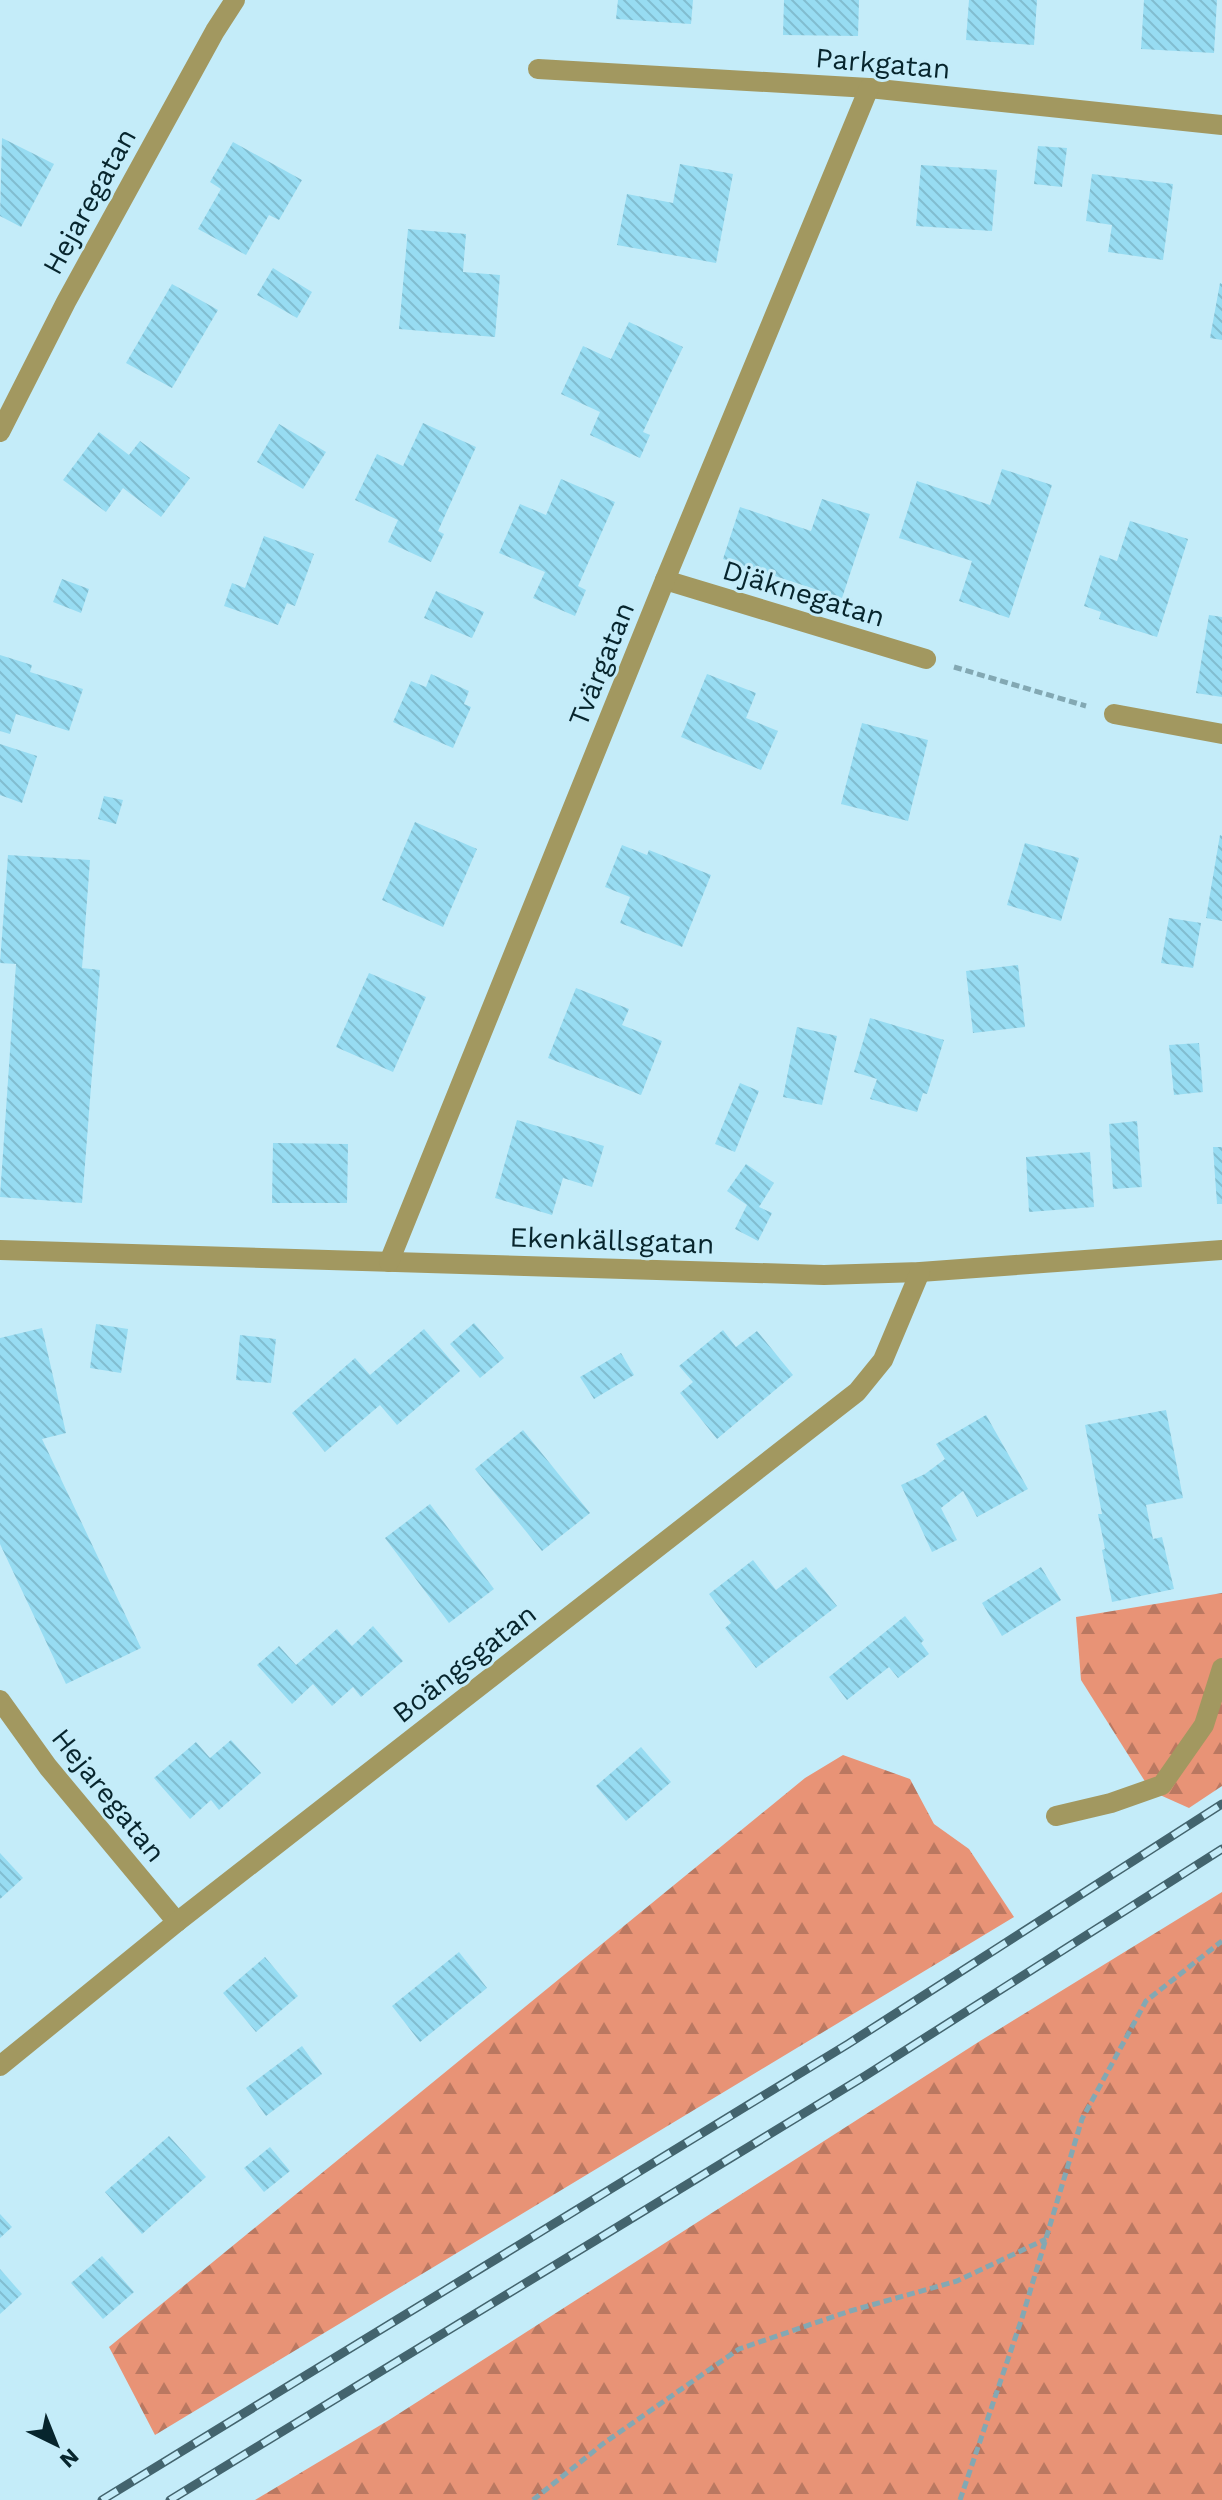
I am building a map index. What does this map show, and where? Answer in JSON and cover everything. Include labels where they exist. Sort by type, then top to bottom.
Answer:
[{"type":"street","name":"Hejaregatan","points":[[0,432],[66,302],[235,0]]},
{"type":"street","name":"Parkgatan","points":[[538,69],[869,88],[1222,125]]},
{"type":"street","name":"Tvärgatan","points":[[389,1262],[665,580],[869,88]]},
{"type":"street","name":"Djäknegatan","points":[[665,580],[926,659]]},
{"type":"street","points":[[1114,714],[1222,734]]},
{"type":"street","name":"Ekenkällsgatan","points":[[0,1250],[824,1275],[920,1272],[1222,1250]]},
{"type":"street","name":"Boängsgatan","points":[[0,2066],[177,1922],[857,1392],[883,1360],[920,1272]]},
{"type":"street","points":[[1056,1816],[1111,1803],[1162,1785],[1204,1725],[1222,1668]]},
{"type":"street","name":"Hejaregatan","points":[[0,1700],[48,1767],[177,1922]]},
{"type":"path","points":[[926,659],[1114,714]]},
{"type":"path","points":[[960,2500],[1082,2119],[1146,2001],[1222,1941]]},
{"type":"path","points":[[533,2500],[604,2443],[739,2349],[850,2311],[957,2281],[1046,2239]]},
{"type":"green space","points":[[1222,1593],[1222,1786],[1189,1808],[1151,1791],[1081,1680],[1076,1617]]},
{"type":"green space","points":[[843,1755],[910,1779],[934,1824],[969,1849],[1014,1917],[155,2435],[109,2347],[805,1778]]},
{"type":"green space","points":[[1222,1892],[1222,2500],[255,2500],[389,2420],[980,2041]]},
{"type":"building","points":[[618,0],[693,0],[691,24],[616,19]]},
{"type":"building","points":[[784,0],[859,0],[858,36],[783,35]]},
{"type":"building","points":[[969,0],[1037,0],[1034,45],[966,40]]},
{"type":"building","points":[[1144,0],[1217,0],[1214,53],[1141,49]]},
{"type":"building","points":[[2,138],[54,164],[21,227],[0,216]]},
{"type":"building","points":[[233,142],[302,180],[279,220],[269,215],[246,255],[198,229],[221,189],[210,182]]},
{"type":"building","points":[[1038,146],[1067,148],[1062,187],[1034,184]]},
{"type":"building","points":[[680,164],[733,174],[716,263],[617,245],[627,194],[673,203]]},
{"type":"building","points":[[921,165],[997,170],[992,231],[916,226]]},
{"type":"building","points":[[1092,174],[1173,184],[1163,260],[1108,252],[1112,225],[1086,221]]},
{"type":"building","points":[[408,229],[466,234],[463,272],[500,275],[495,337],[399,329]]},
{"type":"building","points":[[273,268],[312,292],[297,318],[257,295]]},
{"type":"building","points":[[172,284],[218,310],[172,388],[126,363]]},
{"type":"building","points":[[1222,284],[1222,340],[1210,338]]},
{"type":"building","points":[[629,322],[683,347],[643,432],[650,435],[640,458],[590,435],[600,412],[561,394],[583,346],[611,359]]},
{"type":"building","points":[[423,423],[476,447],[438,531],[444,534],[431,562],[388,542],[398,520],[355,500],[377,454],[403,466]]},
{"type":"building","points":[[279,424],[326,452],[303,489],[257,462]]},
{"type":"building","points":[[99,432],[129,455],[140,441],[190,478],[161,517],[123,488],[106,512],[63,480]]},
{"type":"building","points":[[1002,469],[1052,485],[1009,618],[959,601],[972,561],[899,538],[917,481],[990,505]]},
{"type":"building","points":[[561,479],[615,502],[578,586],[586,590],[575,616],[533,598],[545,572],[499,553],[520,504],[546,515]]},
{"type":"building","points":[[822,499],[870,514],[842,598],[723,559],[740,507],[811,531]]},
{"type":"building","points":[[1130,521],[1188,539],[1157,637],[1099,619],[1101,612],[1084,606],[1100,555],[1117,561]]},
{"type":"building","points":[[264,536],[314,554],[295,606],[287,603],[278,625],[224,606],[232,583],[245,588]]},
{"type":"building","points":[[62,579],[89,589],[81,613],[53,602]]},
{"type":"building","points":[[436,591],[484,612],[472,638],[424,618]]},
{"type":"building","points":[[1209,615],[1222,617],[1222,697],[1196,693]]},
{"type":"building","points":[[0,655],[32,665],[30,672],[83,689],[69,731],[16,714],[10,734],[0,731]]},
{"type":"building","points":[[431,674],[469,691],[464,704],[471,707],[453,748],[393,722],[411,681],[426,687]]},
{"type":"building","points":[[707,674],[756,693],[746,718],[778,731],[761,770],[681,737]]},
{"type":"building","points":[[862,723],[928,740],[908,821],[841,804]]},
{"type":"building","points":[[0,744],[37,756],[22,803],[0,795]]},
{"type":"building","points":[[104,796],[123,800],[116,824],[98,819]]},
{"type":"building","points":[[415,822],[477,849],[443,927],[382,900]]},
{"type":"building","points":[[1222,836],[1222,921],[1206,918]]},
{"type":"building","points":[[1025,843],[1079,858],[1061,921],[1007,905]]},
{"type":"building","points":[[622,845],[647,855],[649,850],[711,875],[682,947],[620,923],[630,897],[605,887]]},
{"type":"building","points":[[8,855],[90,860],[82,968],[100,970],[82,1203],[0,1197],[16,964],[0,963]]},
{"type":"building","points":[[1169,918],[1201,923],[1193,968],[1161,963]]},
{"type":"building","points":[[1018,965],[1025,1027],[973,1033],[966,971]]},
{"type":"building","points":[[369,973],[426,997],[393,1072],[336,1047]]},
{"type":"building","points":[[576,988],[629,1009],[622,1025],[662,1041],[641,1095],[548,1058]]},
{"type":"building","points":[[870,1018],[944,1040],[927,1094],[923,1093],[917,1112],[870,1099],[877,1079],[854,1072]]},
{"type":"building","points":[[797,1027],[837,1036],[822,1105],[783,1097]]},
{"type":"building","points":[[1199,1043],[1203,1092],[1174,1095],[1169,1045]]},
{"type":"building","points":[[740,1083],[759,1091],[735,1152],[715,1144]]},
{"type":"building","points":[[517,1120],[604,1146],[592,1187],[563,1178],[552,1215],[495,1198]]},
{"type":"building","points":[[1137,1121],[1142,1187],[1113,1189],[1109,1124]]},
{"type":"building","points":[[273,1143],[348,1144],[347,1203],[272,1203]]},
{"type":"building","points":[[1213,1147],[1222,1147],[1222,1204],[1217,1204]]},
{"type":"building","points":[[1090,1152],[1094,1207],[1029,1212],[1026,1157]]},
{"type":"building","points":[[746,1164],[774,1183],[759,1207],[772,1213],[758,1241],[735,1229],[747,1205],[727,1191]]},
{"type":"building","points":[[474,1323],[504,1358],[480,1378],[450,1344]]},
{"type":"building","points":[[96,1324],[128,1329],[121,1373],[90,1368]]},
{"type":"building","points":[[42,1328],[66,1433],[42,1439],[141,1648],[66,1684],[0,1544],[0,1338]]},
{"type":"building","points":[[424,1329],[460,1371],[397,1425],[380,1405],[325,1452],[292,1413],[355,1358],[370,1375]]},
{"type":"building","points":[[723,1330],[736,1347],[757,1331],[793,1375],[717,1439],[680,1393],[693,1382],[679,1366]]},
{"type":"building","points":[[240,1335],[276,1339],[271,1383],[236,1380]]},
{"type":"building","points":[[621,1353],[634,1375],[594,1399],[580,1377]]},
{"type":"building","points":[[1166,1410],[1183,1498],[1146,1505],[1153,1539],[1162,1537],[1174,1589],[1112,1602],[1102,1550],[1105,1549],[1098,1514],[1102,1514],[1085,1425]]},
{"type":"building","points":[[986,1415],[1028,1489],[977,1517],[963,1491],[941,1508],[957,1540],[932,1552],[901,1485],[925,1474],[945,1459],[936,1444]]},
{"type":"building","points":[[523,1430],[590,1513],[542,1551],[475,1469]]},
{"type":"building","points":[[430,1504],[494,1589],[449,1623],[385,1538]]},
{"type":"building","points":[[753,1560],[776,1590],[806,1567],[837,1606],[756,1668],[725,1628],[731,1623],[709,1594]]},
{"type":"building","points":[[1041,1567],[1061,1600],[1002,1636],[982,1603]]},
{"type":"building","points":[[905,1616],[924,1640],[921,1643],[929,1654],[898,1678],[889,1667],[847,1700],[829,1677]]},
{"type":"building","points":[[373,1626],[403,1661],[361,1697],[353,1687],[332,1706],[313,1684],[292,1704],[257,1665],[279,1646],[296,1665],[337,1629],[352,1646]]},
{"type":"building","points":[[231,1740],[261,1773],[219,1810],[211,1800],[190,1819],[154,1778],[196,1742],[210,1758]]},
{"type":"building","points":[[641,1747],[671,1782],[626,1821],[596,1786]]},
{"type":"building","points":[[0,1853],[23,1878],[0,1899]]},
{"type":"building","points":[[459,1952],[487,1988],[420,2042],[392,2006]]},
{"type":"building","points":[[265,1957],[298,1996],[256,2032],[223,1993]]},
{"type":"building","points":[[302,2046],[322,2074],[266,2116],[246,2088]]},
{"type":"building","points":[[169,2136],[206,2177],[142,2234],[105,2192]]},
{"type":"building","points":[[270,2147],[290,2171],[264,2192],[244,2168]]},
{"type":"building","points":[[0,2214],[12,2227],[0,2238]]},
{"type":"building","points":[[102,2256],[134,2292],[103,2319],[71,2283]]},
{"type":"building","points":[[0,2269],[22,2294],[0,2314]]},
{"type":"railway","points":[[102,2500],[848,2044],[1222,1804]]},
{"type":"railway","points":[[170,2500],[865,2076],[1222,1849]]}]
